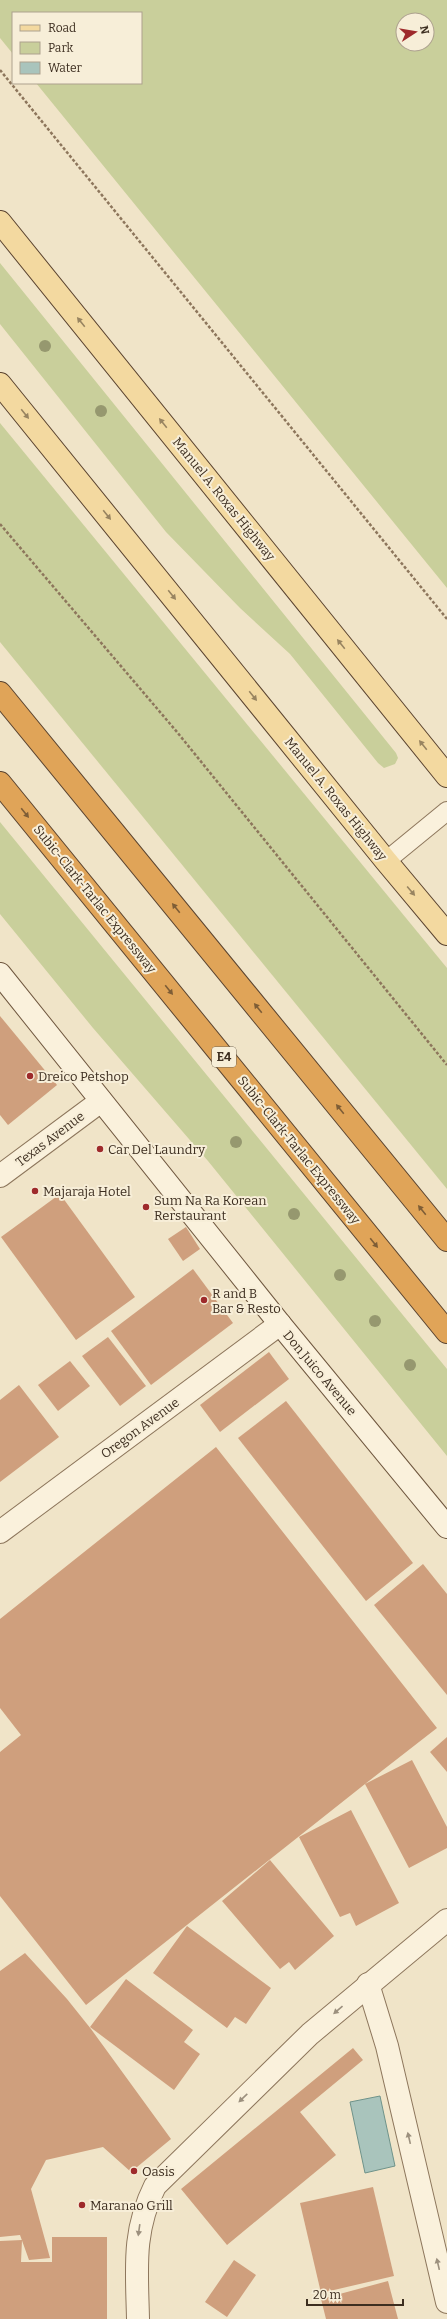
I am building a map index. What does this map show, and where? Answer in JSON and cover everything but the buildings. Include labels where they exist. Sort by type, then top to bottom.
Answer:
[{"type":"highway","points":[[0,693],[447,1240]]},
{"type":"highway","name":"Subic-Clark-Tarlac Expressway","points":[[0,783],[447,1332]]},
{"type":"main road","name":"Manuel A. Roxas Highway","points":[[0,222],[447,776]]},
{"type":"main road","name":"Manuel A. Roxas Highway","points":[[0,384],[386,861],[447,934]]},
{"type":"street","name":"Don Juico Avenue","points":[[0,974],[280,1324],[447,1527]]},
{"type":"street","name":"Texas Avenue","points":[[0,1176],[101,1102]]},
{"type":"street","name":"Oregon Avenue","points":[[0,1532],[280,1324]]},
{"type":"street","points":[[138,2319],[136,2270],[138,2230],[144,2208],[155,2186],[310,2034],[368,1984],[447,1920]]},
{"type":"street","points":[[368,1984],[387,2046],[447,2302]]},
{"type":"lane","points":[[386,861],[447,811]]},
{"type":"path","points":[[0,70],[447,619]]},
{"type":"path","points":[[0,524],[187,744],[447,1065]]},
{"type":"green space","points":[[0,0],[447,0],[447,588],[37,84],[142,84],[142,12],[12,12],[12,53],[0,38]]},
{"type":"green space","points":[[0,263],[396,753],[398,758],[395,764],[384,768],[378,763],[290,654],[240,608],[166,532],[0,324]]},
{"type":"green space","points":[[0,423],[447,968],[447,1189],[0,642]]},
{"type":"green space","points":[[0,822],[447,1369],[447,1456],[208,1161],[93,1028],[0,914]]},
{"type":"water","points":[[380,2096],[395,2166],[365,2173],[350,2102]]},
{"type":"place","name":"Dreico Petshop","points":[[30,1076]]},
{"type":"place","name":"Car Del Laundry","points":[[100,1149]]},
{"type":"place","name":"Majaraja Hotel","points":[[35,1191]]},
{"type":"place","name":"Sum Na Ra Korean Rerstaurant","points":[[146,1207]]},
{"type":"place","name":"R and B Bar & Resto","points":[[204,1300]]},
{"type":"place","name":"Oasis","points":[[134,2171]]},
{"type":"place","name":"Maranao Grill","points":[[82,2205]]}]
